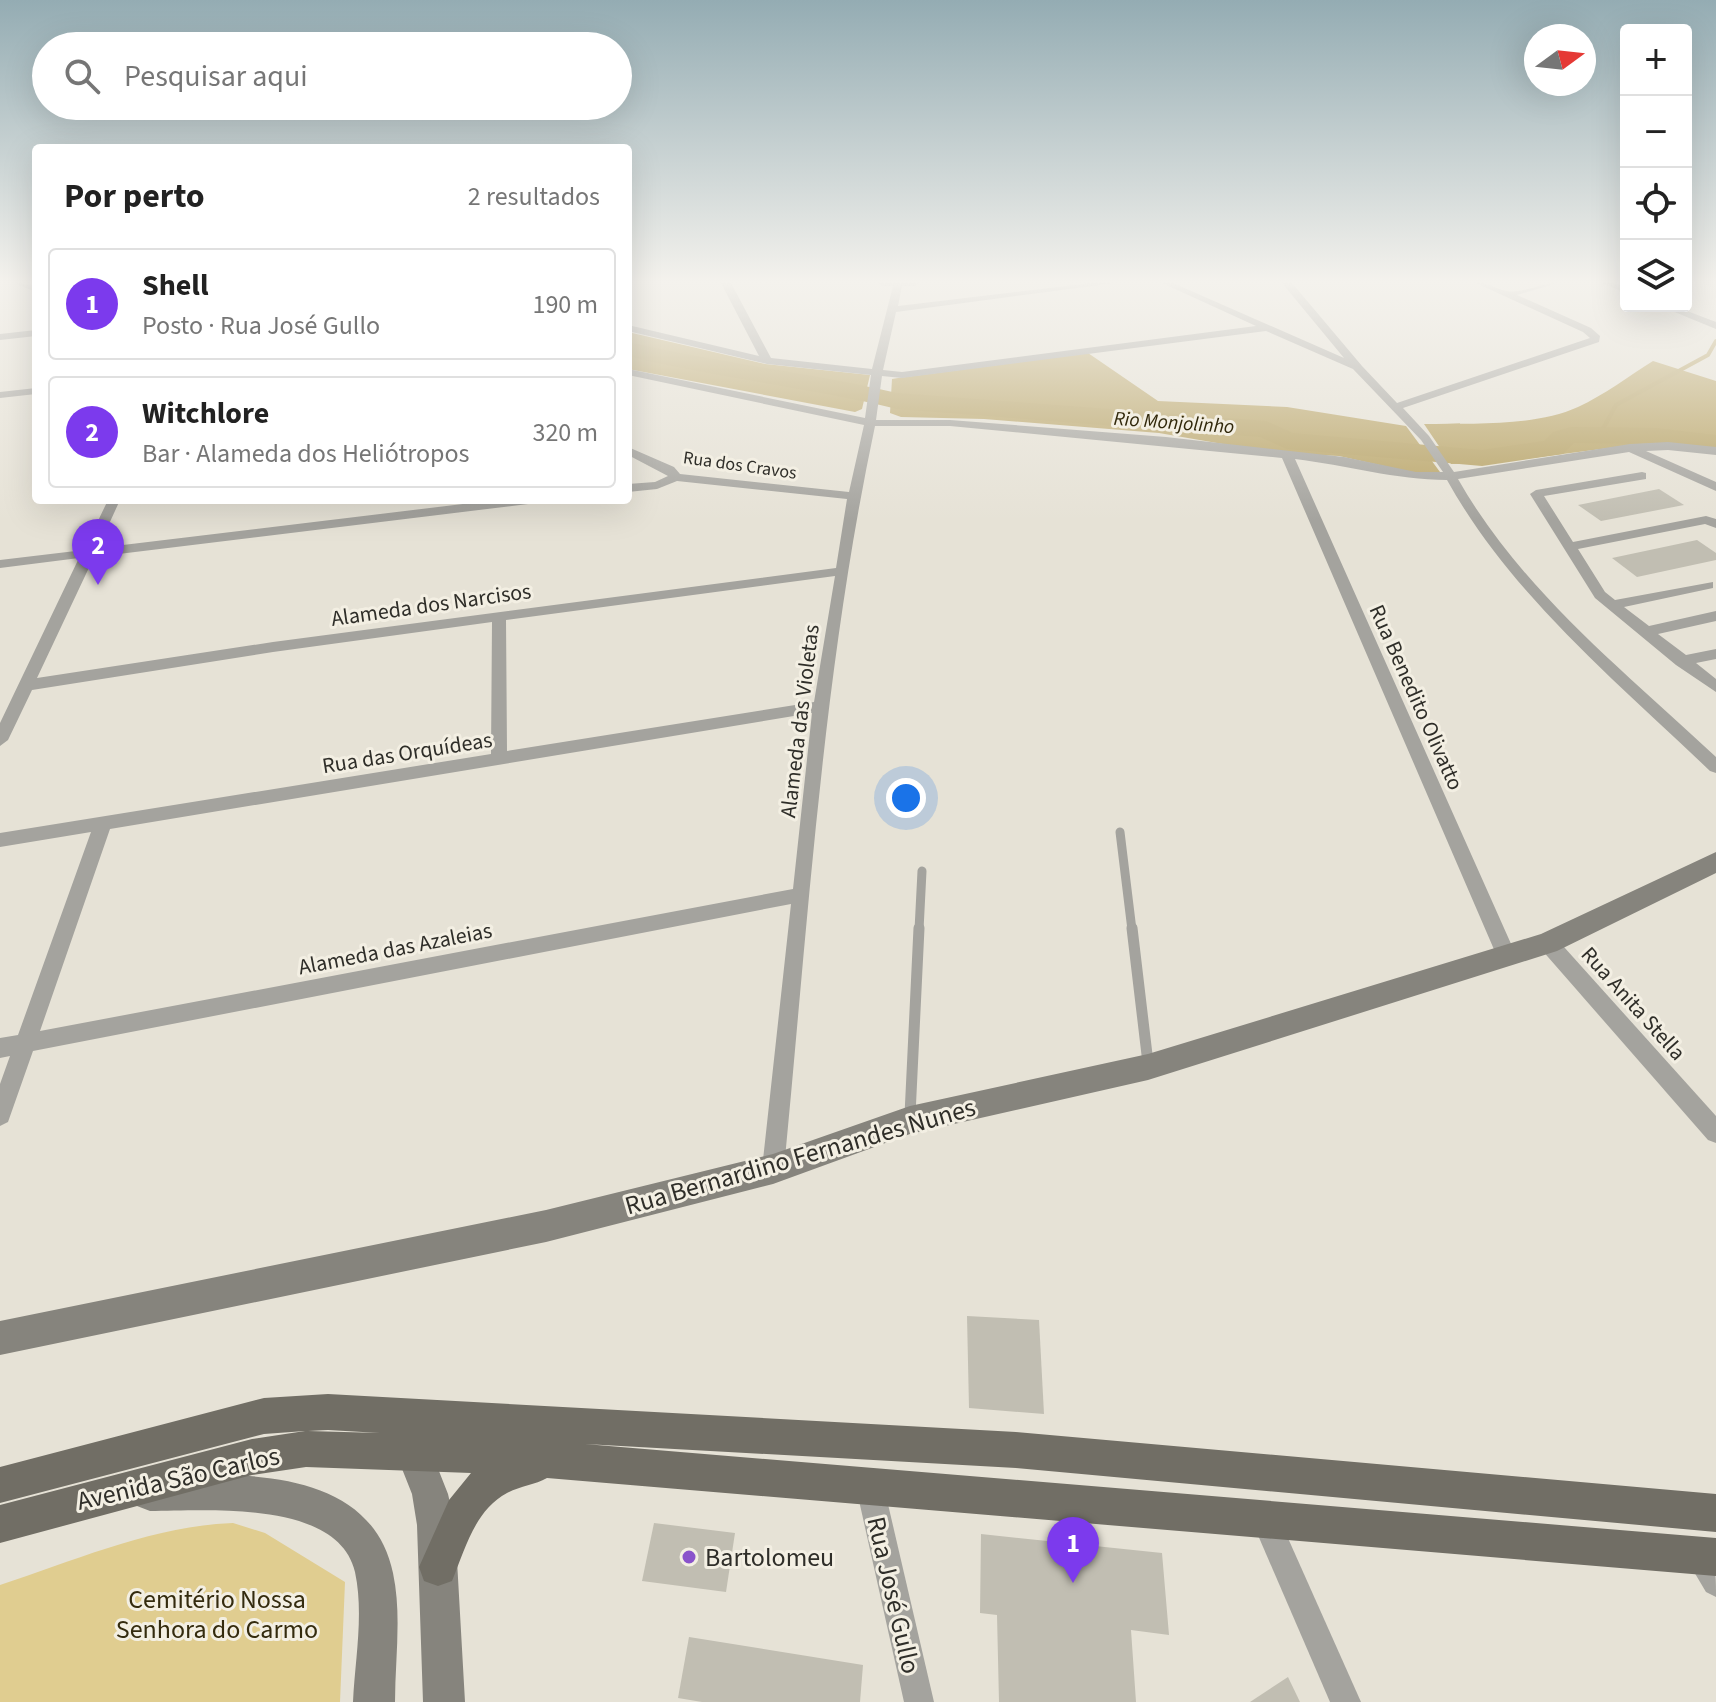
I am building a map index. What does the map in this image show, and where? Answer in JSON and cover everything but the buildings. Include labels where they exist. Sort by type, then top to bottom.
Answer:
[{"type":"main road","points":[[0,1485],[264,1416],[328,1412],[1016,1450],[1716,1513]]},
{"type":"main road","name":"Avenida São Carlos","points":[[0,1524],[252,1457],[306,1449],[559,1460],[1265,1519],[1710,1565]]},
{"type":"main road","points":[[438,1567],[467,1503],[484,1484],[505,1473],[559,1460]]},
{"type":"street","points":[[777,362],[877,376],[999,362]]},
{"type":"street","name":"Alameda das Violetas","points":[[773,1169],[821,706],[841,571],[880,362]]},
{"type":"street","points":[[1345,362],[1358,368]]},
{"type":"street","points":[[1353,362],[1425,438],[1448,470],[1472,514],[1535,595],[1716,767]]},
{"type":"street","points":[[1395,407],[1530,362]]},
{"type":"street","points":[[632,373],[870,419],[1052,430],[1344,461],[1416,476],[1630,448],[1668,446],[1716,451]]},
{"type":"street","points":[[2,397],[32,389]]},
{"type":"street","points":[[1630,448],[1716,487]]},
{"type":"street","name":"Rua dos Cravos","points":[[632,453],[670,470],[676,477],[854,496]]},
{"type":"street","name":"Rua Benedito Olivatto","points":[[1288,457],[1506,955]]},
{"type":"street","points":[[1642,476],[1536,494],[1600,595],[1716,687]]},
{"type":"street","points":[[632,488],[657,485],[676,477]]},
{"type":"street","points":[[0,740],[112,504]]},
{"type":"street","points":[[0,564],[494,504]]},
{"type":"street","points":[[1568,547],[1706,520],[1716,524]]},
{"type":"street","name":"Alameda dos Narcisos","points":[[28,685],[841,571]]},
{"type":"street","points":[[1612,605],[1708,585]]},
{"type":"street","points":[[1645,632],[1716,616]]},
{"type":"street","points":[[499,617],[499,759]]},
{"type":"street","points":[[1681,661],[1716,654]]},
{"type":"street","name":"Rua das Orquídeas","points":[[0,840],[821,706]]},
{"type":"street","points":[[0,1115],[103,823]]},
{"type":"street","name":"Rua Bernardino Fernandes Nunes","points":[[0,1338],[546,1226],[773,1169],[910,1120],[1148,1067],[1548,943],[1716,862]]},
{"type":"street","name":"Alameda das Azaleias","points":[[0,1048],[799,895]]},
{"type":"street","name":"Rua Anita Stella","points":[[1548,943],[1716,1132]]},
{"type":"street","points":[[398,1414],[430,1494],[436,1525],[444,1702]]},
{"type":"street","name":"Rua José Gullo","points":[[870,1487],[919,1702]]},
{"type":"street","points":[[112,1492],[293,1499],[322,1508],[345,1524],[371,1560],[376,1584],[374,1702]]},
{"type":"street","points":[[1265,1519],[1346,1702]]},
{"type":"lane","points":[[1120,832],[1148,1067]]},
{"type":"lane","points":[[910,1120],[922,871]]},
{"type":"green space","name":"Cemitério Nossa Senhora do Carmo","points":[[233,1523],[265,1533],[345,1582],[340,1702],[0,1702],[0,1585],[144,1537]]},
{"type":"shaded area","points":[[632,362],[758,362],[870,375],[862,409],[855,412],[632,370]]},
{"type":"shaded area","points":[[1017,362],[1102,362],[1158,401],[1287,407],[1406,426],[1440,472],[1415,473],[1339,456],[1275,453],[1159,433],[984,419],[901,417],[890,413],[892,379]]},
{"type":"shaded area","points":[[1651,362],[1716,381],[1716,447],[1672,442],[1648,443],[1493,463],[1451,464],[1424,424],[1502,423],[1542,418],[1578,407]]},
{"type":"waterway","name":"Rio Monjolinho","points":[[683,362],[855,391],[897,401],[1266,429],[1287,441],[1482,458],[1553,448],[1571,435],[1655,436],[1716,443]]},
{"type":"waterway","points":[[1599,436],[1616,405],[1694,362]]},
{"type":"place","name":"Witchlore","points":[[98,585]]},
{"type":"place","name":"Bartolomeu","points":[[689,1557]]},
{"type":"place","name":"Shell","points":[[1073,1583]]}]
